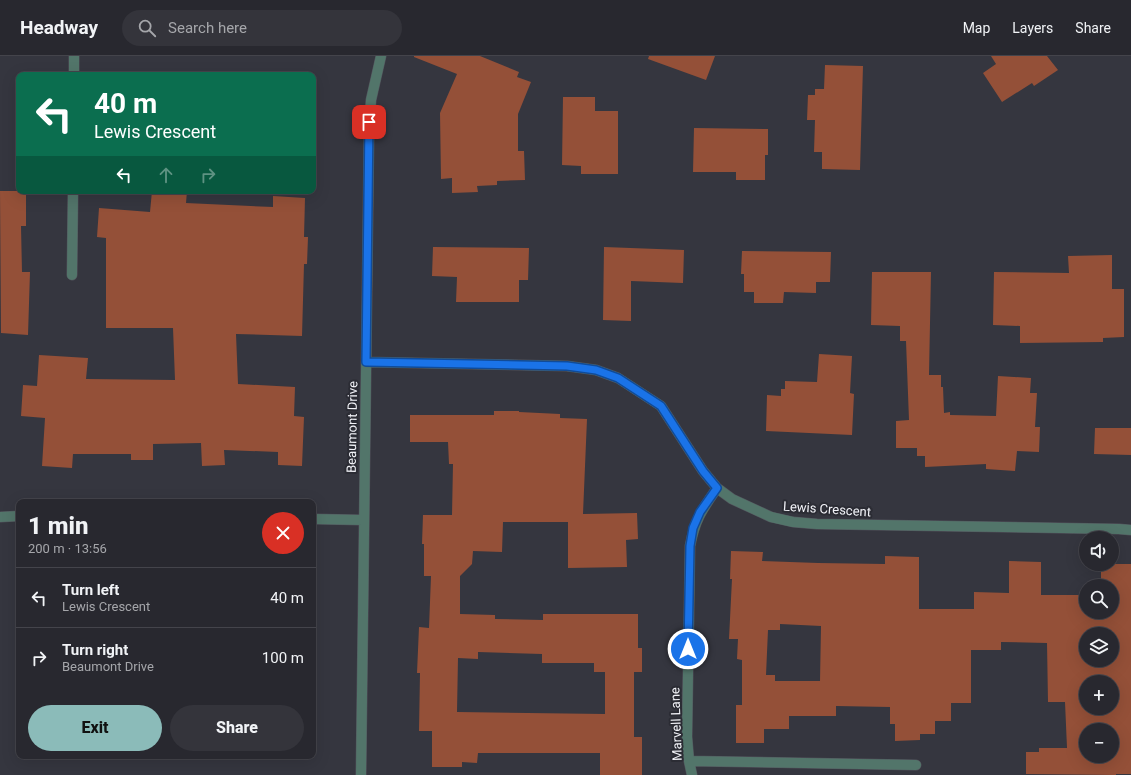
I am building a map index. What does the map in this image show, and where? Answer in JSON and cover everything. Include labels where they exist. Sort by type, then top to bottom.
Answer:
[{"type":"street","points":[[74,56],[74,72]]},
{"type":"street","name":"Beaumont Drive","points":[[361,775],[368,133],[371,100],[381,56]]},
{"type":"street","points":[[72,275],[73,194]]},
{"type":"street","name":"Lewis Crescent","points":[[366,362],[567,366],[596,370],[618,378],[661,406],[703,471],[717,488],[732,499],[747,507],[771,517],[793,522],[1131,530]]},
{"type":"street","name":"Marvell Lane","points":[[692,775],[689,761],[687,730],[690,546],[693,528],[700,512],[717,488]]},
{"type":"street","points":[[0,517],[16,516]]},
{"type":"street","points":[[316,520],[363,520]]},
{"type":"street","points":[[689,761],[916,765]]},
{"type":"building","points":[[414,56],[480,56],[519,72],[517,77],[531,82],[518,114],[518,151],[524,151],[525,180],[497,181],[497,185],[477,186],[478,192],[452,193],[452,178],[441,179],[440,113],[457,74]]},
{"type":"building","points":[[649,56],[715,56],[706,80],[648,59]]},
{"type":"building","points":[[991,56],[1047,56],[1058,70],[1034,86],[1032,83],[1002,102],[983,73],[996,64]]},
{"type":"building","points":[[825,65],[863,66],[860,170],[822,169],[822,152],[814,152],[815,120],[807,120],[808,95],[815,95],[815,89],[824,89]]},
{"type":"building","points":[[563,97],[595,97],[595,111],[618,111],[618,174],[581,174],[581,166],[562,165]]},
{"type":"building","points":[[694,128],[768,129],[768,155],[765,155],[765,180],[736,180],[736,172],[693,172]]},
{"type":"building","points":[[0,191],[16,191],[16,194],[26,194],[26,226],[21,226],[22,272],[30,272],[28,335],[1,333]]},
{"type":"building","points":[[152,194],[187,194],[186,203],[273,207],[273,196],[305,198],[304,237],[308,237],[307,264],[304,264],[302,336],[236,334],[238,384],[295,387],[294,416],[304,417],[302,466],[278,465],[278,452],[224,450],[225,465],[202,466],[201,443],[153,444],[153,460],[131,460],[131,454],[73,454],[72,468],[42,466],[45,418],[21,416],[23,385],[37,386],[39,355],[88,358],[86,379],[175,380],[173,328],[106,328],[106,238],[97,237],[99,208],[150,212]]},
{"type":"building","points":[[433,247],[529,248],[528,280],[519,280],[519,302],[456,302],[457,277],[432,276]]},
{"type":"building","points":[[604,247],[684,250],[683,283],[631,281],[631,321],[603,320]]},
{"type":"building","points":[[742,251],[831,252],[830,282],[816,282],[816,293],[784,292],[783,303],[754,303],[754,292],[744,292],[744,274],[741,274]]},
{"type":"building","points":[[1112,255],[1112,289],[1124,289],[1124,337],[1103,338],[1103,342],[1020,343],[1020,326],[993,325],[994,272],[1069,273],[1068,256]]},
{"type":"building","points":[[872,272],[931,272],[929,375],[941,375],[944,413],[950,412],[950,415],[996,416],[998,376],[1031,378],[1030,393],[1037,393],[1035,427],[1040,427],[1039,452],[1017,451],[1015,471],[986,469],[986,464],[925,467],[925,456],[917,456],[917,448],[896,448],[896,421],[909,420],[906,341],[900,341],[900,326],[871,325]]},
{"type":"building","points":[[819,354],[852,356],[850,393],[854,394],[852,435],[766,431],[767,395],[781,396],[781,389],[785,389],[785,381],[817,382]]},
{"type":"building","points":[[494,411],[519,411],[560,414],[560,418],[587,419],[583,514],[637,513],[638,539],[626,540],[627,567],[568,568],[568,522],[503,522],[502,552],[473,551],[472,564],[460,576],[460,614],[495,615],[495,619],[543,620],[543,614],[638,614],[638,648],[642,648],[642,672],[634,672],[634,737],[642,737],[642,775],[600,775],[600,753],[478,753],[477,763],[462,762],[462,767],[432,767],[432,731],[419,731],[420,673],[417,673],[419,627],[429,628],[431,576],[424,576],[424,544],[422,544],[423,515],[452,515],[453,464],[449,464],[448,442],[410,442],[410,415],[494,415]],"holes":[[[478,652],[542,654],[542,663],[594,663],[594,672],[605,672],[605,714],[457,712],[458,658],[478,659]]]},
{"type":"building","points":[[1095,428],[1131,428],[1131,455],[1094,454]]},
{"type":"building","points":[[731,551],[763,552],[762,561],[818,563],[885,564],[885,556],[919,557],[919,609],[974,609],[974,592],[1009,593],[1009,561],[1041,562],[1041,595],[1079,595],[1079,619],[1119,619],[1119,579],[1101,579],[1101,571],[1119,571],[1119,564],[1131,564],[1131,774],[1026,774],[1026,752],[1039,752],[1039,748],[1067,748],[1065,702],[1048,702],[1047,643],[1001,642],[1001,650],[971,650],[971,703],[951,703],[951,721],[935,721],[935,734],[920,734],[920,740],[895,741],[895,724],[890,724],[890,707],[836,706],[836,716],[789,716],[789,729],[764,729],[764,743],[736,743],[736,705],[742,705],[742,660],[737,659],[738,639],[729,639],[732,579],[730,579]],"holes":[[[780,624],[821,626],[820,681],[775,681],[775,675],[766,675],[768,630],[780,630]]]},
{"type":"route","points":[[369,122],[366,362],[567,366],[596,370],[618,378],[661,406],[703,471],[717,488],[700,512],[693,528],[689,561],[688,649]]}]
